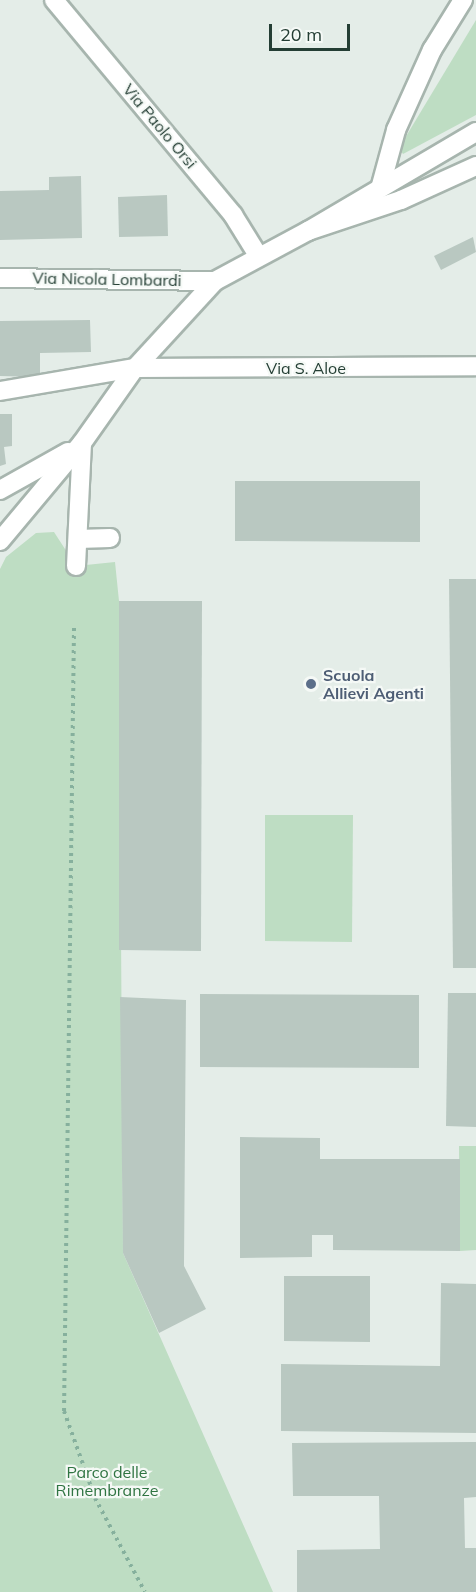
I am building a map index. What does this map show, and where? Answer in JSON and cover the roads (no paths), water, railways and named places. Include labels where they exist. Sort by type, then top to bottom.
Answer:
[{"type":"street","name":"Via Paolo Orsi","points":[[54,0],[233,215],[259,258]]},
{"type":"street","points":[[381,185],[396,130],[432,50],[463,0]]},
{"type":"street","points":[[0,541],[82,443],[135,368],[215,281],[308,231],[381,185],[476,132]]},
{"type":"street","points":[[308,231],[401,200],[476,166]]},
{"type":"street","name":"Via Nicola Lombardi","points":[[0,278],[215,281]]},
{"type":"street","name":"Via S. Aloe","points":[[0,391],[135,368],[476,366]]},
{"type":"street","points":[[0,490],[82,443]]},
{"type":"street","points":[[76,566],[82,443]]},
{"type":"street","points":[[78,539],[110,538]]},
{"type":"place","name":"Scuola Allievi Agenti","points":[[311,684]]},
{"type":"park label","name":"Parco delle Rimembranze","points":[[107,1481]]}]
